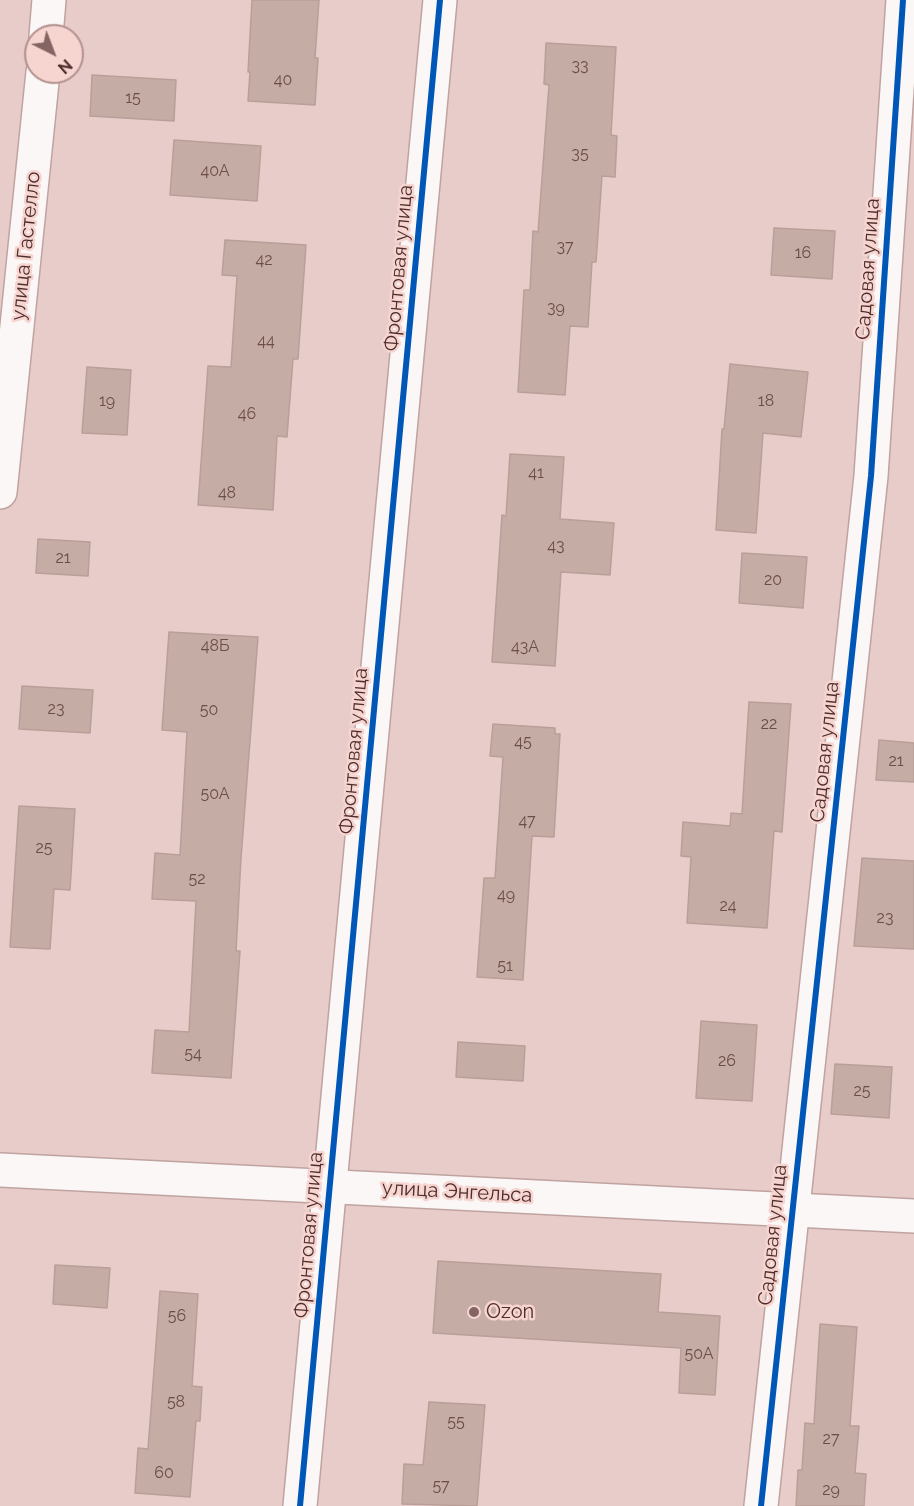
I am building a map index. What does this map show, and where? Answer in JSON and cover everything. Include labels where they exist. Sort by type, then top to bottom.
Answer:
[{"type":"street","points":[[47,24],[49,0]]},
{"type":"street","name":"Фронтовая улица","points":[[300,1506],[440,0]]},
{"type":"street","name":"Садовая улица","points":[[761,1506],[871,476],[903,0]]},
{"type":"street","name":"улица Гастелло","points":[[0,492],[42,84]]},
{"type":"street","name":"улица Энгельса","points":[[0,1170],[914,1216]]},
{"type":"building","points":[[252,0],[319,0],[315,105],[248,101]]},
{"type":"building","points":[[546,43],[616,47],[611,135],[617,136],[615,177],[602,176],[596,262],[592,262],[588,327],[570,326],[565,395],[518,392],[524,290],[530,290],[533,231],[538,232],[549,85],[544,84]]},
{"type":"building","points":[[92,75],[176,80],[174,121],[90,116]]},
{"type":"building","points":[[174,140],[261,146],[257,201],[170,195]]},
{"type":"building","points":[[774,228],[835,231],[832,279],[771,275]]},
{"type":"building","points":[[225,240],[306,245],[298,359],[293,359],[287,437],[277,436],[273,510],[198,505],[208,366],[231,367],[237,276],[222,275]]},
{"type":"building","points":[[730,364],[808,372],[801,437],[763,433],[756,533],[716,530],[722,429],[724,429]]},
{"type":"building","points":[[87,367],[131,370],[127,435],[82,433]]},
{"type":"building","points":[[510,454],[564,457],[560,519],[614,523],[610,575],[561,572],[555,666],[492,662],[502,515],[506,516]]},
{"type":"building","points":[[38,539],[90,542],[88,576],[36,573]]},
{"type":"building","points":[[742,553],[807,557],[803,608],[739,603]]},
{"type":"building","points":[[169,632],[258,637],[241,858],[236,951],[240,951],[231,1078],[152,1073],[155,1030],[189,1032],[196,901],[152,899],[155,853],[180,855],[187,732],[162,730]]},
{"type":"building","points":[[22,686],[93,690],[90,733],[19,729]]},
{"type":"building","points":[[749,702],[791,704],[782,832],[774,831],[767,928],[687,923],[691,857],[681,856],[683,822],[730,826],[731,813],[742,814]]},
{"type":"building","points":[[493,724],[555,728],[555,734],[560,734],[554,837],[532,836],[523,980],[477,977],[484,878],[495,878],[503,757],[490,756]]},
{"type":"building","points":[[879,740],[914,743],[914,782],[876,780]]},
{"type":"building","points":[[19,806],[75,809],[70,890],[54,889],[50,949],[10,947]]},
{"type":"building","points":[[862,858],[914,861],[914,949],[854,946]]},
{"type":"building","points":[[701,1021],[757,1025],[752,1101],[696,1098]]},
{"type":"building","points":[[458,1042],[525,1046],[523,1081],[456,1077]]},
{"type":"building","points":[[835,1064],[892,1067],[889,1118],[831,1114]]},
{"type":"building","points":[[438,1261],[661,1274],[658,1312],[720,1316],[715,1395],[679,1393],[681,1348],[433,1333]]},
{"type":"building","points":[[55,1265],[110,1268],[107,1308],[53,1304]]},
{"type":"building","points":[[160,1291],[198,1294],[192,1386],[202,1387],[200,1421],[196,1421],[190,1497],[135,1493],[138,1448],[148,1449]]},
{"type":"building","points":[[820,1324],[857,1327],[850,1426],[859,1426],[855,1473],[866,1474],[864,1506],[796,1506],[798,1470],[802,1470],[805,1423],[814,1424]]},
{"type":"building","points":[[429,1402],[485,1405],[477,1506],[402,1504],[404,1464],[423,1465]]},
{"type":"cycle path","points":[[300,1506],[440,0]]},
{"type":"cycle path","points":[[761,1506],[871,476],[903,0]]},
{"type":"place","name":"Ozon","points":[[474,1312]]}]
